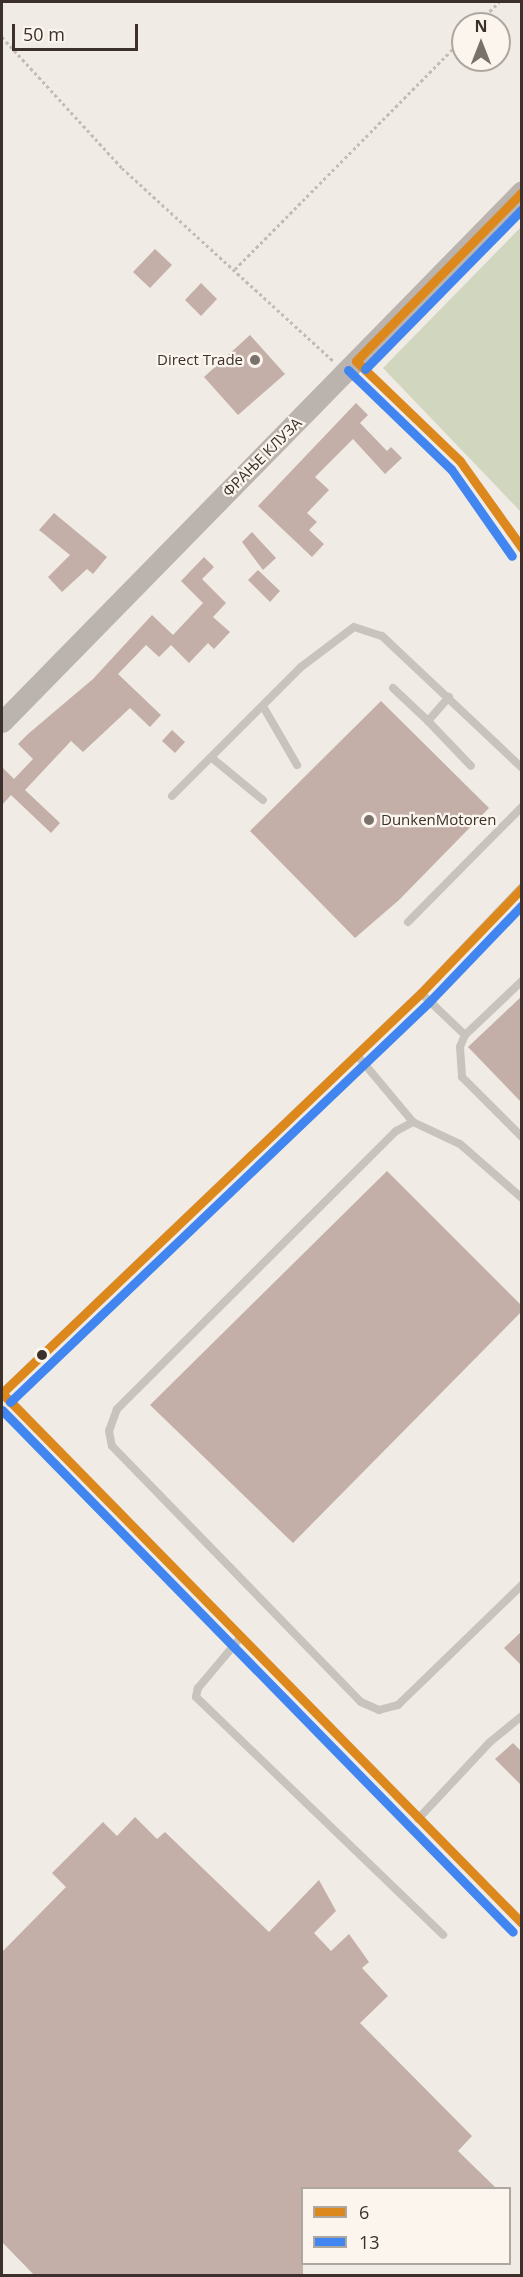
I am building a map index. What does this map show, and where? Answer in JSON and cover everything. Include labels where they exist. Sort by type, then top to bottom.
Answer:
[{"type":"main road","name":"ФРАЊЕ КЛУЗА","points":[[2,722],[522,191]]},
{"type":"lane","points":[[351,366],[460,462],[522,549]]},
{"type":"lane","points":[[172,796],[264,708],[301,667],[354,627],[382,636],[522,768]]},
{"type":"lane","points":[[393,688],[471,766]]},
{"type":"lane","points":[[428,722],[449,697]]},
{"type":"lane","points":[[264,708],[297,765]]},
{"type":"lane","points":[[212,758],[263,800]]},
{"type":"lane","points":[[408,922],[522,807]]},
{"type":"lane","points":[[522,887],[421,993],[2,1393],[522,1924]]},
{"type":"lane","points":[[522,981],[465,1035],[460,1047],[462,1077],[522,1137]]},
{"type":"lane","points":[[421,993],[465,1035]]},
{"type":"lane","points":[[357,1055],[413,1122],[460,1144],[522,1198]]},
{"type":"lane","points":[[413,1122],[396,1131],[117,1409],[109,1431],[112,1446],[361,1702],[379,1710],[398,1705],[522,1585]]},
{"type":"lane","points":[[241,1637],[198,1688],[196,1697],[443,1935]]},
{"type":"lane","points":[[418,1819],[490,1742],[522,1716]]},
{"type":"path","points":[[2,38],[122,168],[235,269],[351,366]]},
{"type":"path","points":[[235,269],[451,51]]},
{"type":"green space","points":[[521,227],[521,512],[383,368]]},
{"type":"building","points":[[155,249],[172,265],[150,288],[133,272]]},
{"type":"building","points":[[201,283],[217,299],[201,316],[185,300]]},
{"type":"building","points":[[250,335],[285,374],[238,415],[204,377]]},
{"type":"building","points":[[356,403],[368,415],[360,423],[387,451],[391,447],[402,458],[385,474],[353,439],[315,477],[329,490],[307,513],[317,522],[309,530],[324,544],[312,557],[258,506]]},
{"type":"building","points":[[54,513],[107,557],[93,574],[87,569],[62,592],[48,577],[70,555],[39,530]]},
{"type":"building","points":[[252,532],[276,558],[263,570],[242,542]]},
{"type":"building","points":[[204,557],[214,567],[202,579],[226,603],[213,617],[230,632],[214,649],[208,643],[189,663],[171,645],[159,657],[146,645],[118,674],[161,715],[150,727],[130,708],[83,752],[71,741],[25,790],[60,823],[51,833],[11,795],[2,805],[2,767],[14,779],[33,759],[18,744],[93,679],[152,615],[173,635],[203,603],[181,581]]},
{"type":"building","points":[[258,570],[280,591],[270,602],[248,580]]},
{"type":"building","name":"DunkenMotoren","points":[[381,701],[489,808],[399,900],[355,938],[250,831]]},
{"type":"building","points":[[172,730],[185,742],[175,753],[162,741]]},
{"type":"building","points":[[522,996],[522,1103],[468,1047]]},
{"type":"building","points":[[387,1171],[522,1306],[522,1311],[293,1543],[150,1405]]},
{"type":"building","points":[[522,1631],[522,1666],[504,1648]]},
{"type":"building","points":[[513,1743],[522,1752],[522,1786],[495,1759]]},
{"type":"building","points":[[135,1817],[157,1839],[165,1832],[269,1932],[319,1880],[336,1911],[314,1933],[331,1951],[349,1934],[369,1962],[362,1968],[388,1996],[360,2023],[472,2136],[458,2151],[495,2187],[301,2187],[303,2276],[35,2276],[2,2242],[2,1952],[66,1887],[52,1873],[103,1822],[117,1836]]},
{"type":"transit line","name":"6","points":[[356,361],[522,192]]},
{"type":"transit line","name":"13","points":[[365,369],[522,209]]},
{"type":"transit line","name":"6","points":[[356,361],[460,461],[522,548]]},
{"type":"transit line","name":"13","points":[[348,370],[451,469],[512,556]]},
{"type":"transit line","name":"6","points":[[2,1393],[421,993],[522,888]]},
{"type":"transit line","name":"13","points":[[10,1402],[429,1002],[522,905]]},
{"type":"transit line","name":"6","points":[[2,1393],[522,1923]]},
{"type":"transit line","name":"13","points":[[2,1410],[513,1932]]},
{"type":"place","name":"Direct Trade","points":[[255,360]]},
{"type":"place","name":"DunkenMotoren","points":[[369,820]]}]
